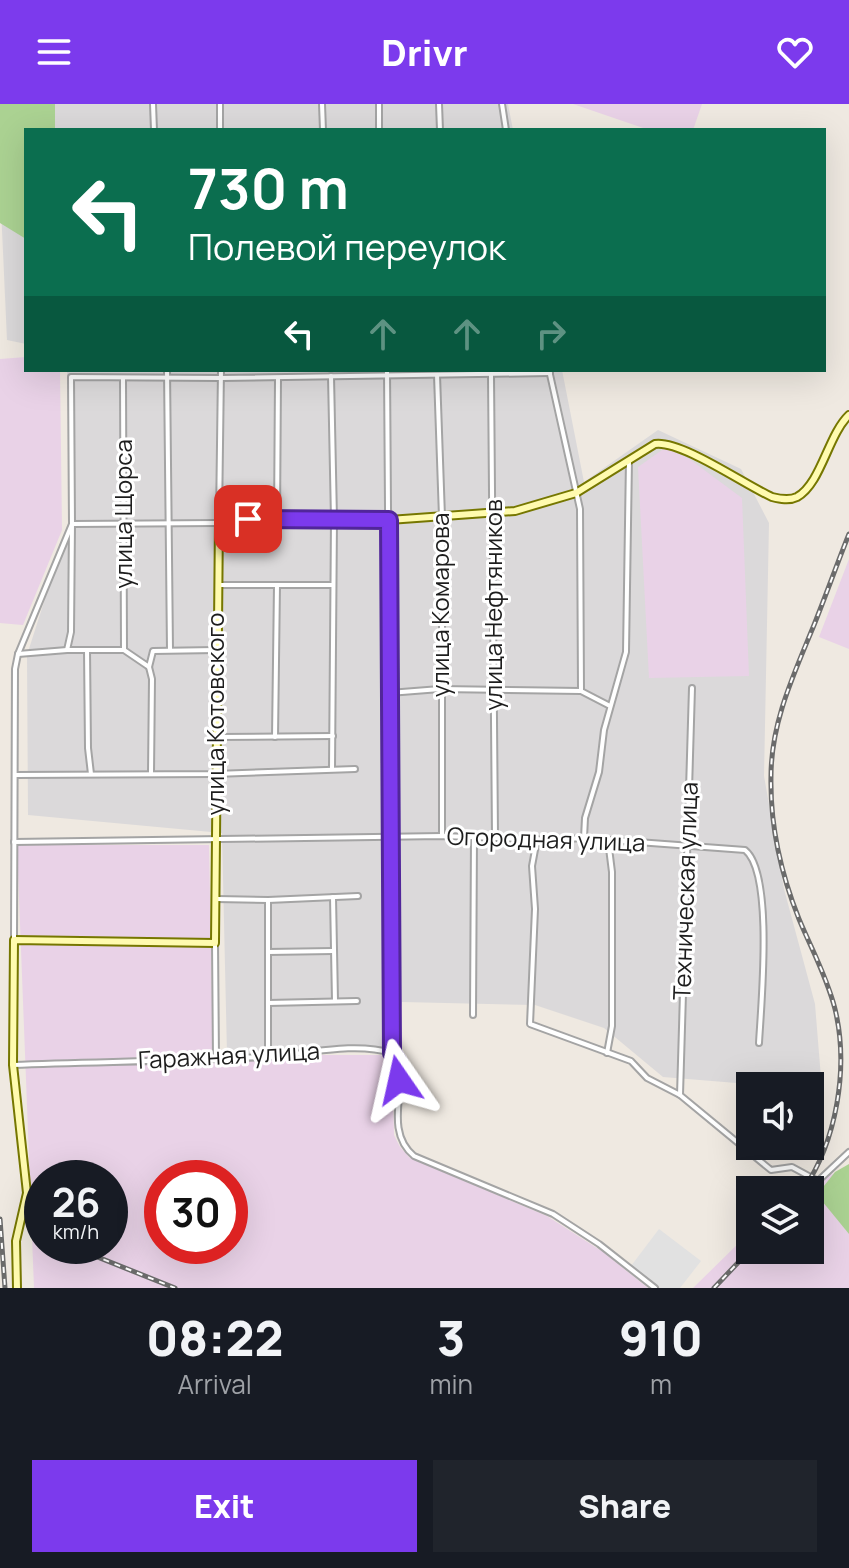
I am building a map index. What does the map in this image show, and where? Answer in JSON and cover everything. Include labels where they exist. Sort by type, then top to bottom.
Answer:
[{"type":"street","points":[[153,104],[154,128]]},
{"type":"street","points":[[220,104],[220,128]]},
{"type":"street","points":[[322,104],[323,128]]},
{"type":"street","points":[[379,104],[379,128]]},
{"type":"street","points":[[439,104],[440,128]]},
{"type":"street","points":[[502,104],[506,128]]},
{"type":"street","name":"улица Щорса","points":[[118,372],[124,525],[124,650]]},
{"type":"street","points":[[167,372],[170,650]]},
{"type":"street","name":"улица Котовского","points":[[216,1059],[215,774],[221,372]]},
{"type":"street","points":[[387,372],[392,1053],[399,1064],[398,1131],[414,1156],[553,1214],[599,1244],[655,1288]]},
{"type":"street","points":[[67,650],[71,632],[71,377],[387,377],[550,372],[581,516],[581,691]]},
{"type":"street","name":"улица Нефтяников","points":[[491,374],[495,836]]},
{"type":"street","name":"улица Комарова","points":[[437,375],[442,517],[442,836]]},
{"type":"street","points":[[331,376],[334,519],[332,769]]},
{"type":"street","points":[[277,519],[278,377]]},
{"type":"street","points":[[72,524],[170,525],[277,519],[389,520],[494,514],[533,507],[576,493],[655,444],[670,445],[761,492],[788,500],[805,490],[831,438],[849,415]]},
{"type":"street","points":[[584,838],[585,818],[599,772],[604,730],[626,652],[629,460]]},
{"type":"street","points":[[17,1288],[16,1241],[27,1193],[13,1065],[14,688],[18,654],[72,524]]},
{"type":"street","points":[[217,585],[333,585]]},
{"type":"street","points":[[275,737],[277,585]]},
{"type":"street","points":[[87,650],[91,774]]},
{"type":"street","points":[[18,654],[124,650],[149,667]]},
{"type":"street","points":[[151,774],[152,679],[149,667],[153,651],[216,650]]},
{"type":"street","name":"Техническая улица","points":[[680,1095],[692,688]]},
{"type":"street","points":[[388,693],[440,689],[581,691],[610,706]]},
{"type":"street","points":[[216,737],[333,736]]},
{"type":"street","points":[[15,775],[215,774],[355,769]]},
{"type":"street","points":[[473,1015],[474,836]]},
{"type":"street","points":[[14,842],[216,837]]},
{"type":"street","name":"Огородная улица","points":[[216,837],[584,838],[738,849],[749,853],[760,889],[764,927],[759,1043]]},
{"type":"street","points":[[537,839],[532,866],[535,909],[530,1024],[631,1061],[647,1078],[680,1095],[771,1170],[792,1167],[818,1181],[849,1152]]},
{"type":"street","points":[[607,1053],[612,1026],[612,872],[608,840]]},
{"type":"street","points":[[216,899],[358,896]]},
{"type":"street","points":[[333,897],[335,1001]]},
{"type":"street","points":[[268,900],[268,1057]]},
{"type":"street","points":[[14,940],[215,943]]},
{"type":"street","points":[[268,952],[333,951]]},
{"type":"street","points":[[267,1003],[357,1001]]},
{"type":"street","name":"Гаражная улица","points":[[13,1065],[268,1057],[338,1050],[392,1053]]},
{"type":"shaded area","points":[[0,104],[508,104],[513,128],[24,128],[24,344],[7,340],[0,186]]},
{"type":"shaded area","points":[[573,104],[702,104],[694,128],[643,128]]},
{"type":"shaded area","points":[[24,357],[24,372],[60,372],[62,530],[23,625],[0,623],[0,359]]},
{"type":"shaded area","points":[[67,372],[562,372],[584,482],[658,430],[741,469],[769,523],[764,776],[784,889],[815,1004],[821,1072],[736,1072],[736,1083],[663,1077],[604,1028],[535,1005],[402,1002],[392,1047],[335,1049],[268,1057],[227,1054],[222,833],[28,815],[27,655],[70,521]]},
{"type":"shaded area","points":[[665,448],[688,458],[742,498],[749,676],[649,678],[638,467]]},
{"type":"shaded area","points":[[849,559],[849,649],[819,637]]},
{"type":"shaded area","points":[[17,845],[209,845],[213,1055],[380,1055],[392,1061],[394,1135],[410,1158],[547,1216],[603,1252],[648,1288],[34,1288],[33,1264],[128,1264],[128,1160],[29,1160]]},
{"type":"shaded area","points":[[849,1167],[849,1288],[693,1288],[736,1246],[736,1264],[824,1264],[824,1177]]},
{"type":"shaded area","points":[[659,1229],[701,1261],[680,1288],[660,1288],[631,1266]]},
{"type":"green space","points":[[0,104],[55,104],[55,128],[24,128],[24,238],[0,223]]},
{"type":"green space","points":[[849,1164],[849,1234],[824,1203],[824,1186],[835,1172]]},
{"type":"railway","points":[[812,1176],[832,1126],[837,1103],[841,1055],[839,1031],[828,986],[799,919],[782,867],[772,812],[772,756],[785,699],[849,534]]},
{"type":"railway","points":[[0,1219],[5,1288]]},
{"type":"railway","points":[[115,1264],[175,1288]]},
{"type":"railway","points":[[714,1288],[737,1264]]},
{"type":"route","points":[[248,519],[389,520],[392,1053],[398,1059],[399,1080]]}]
